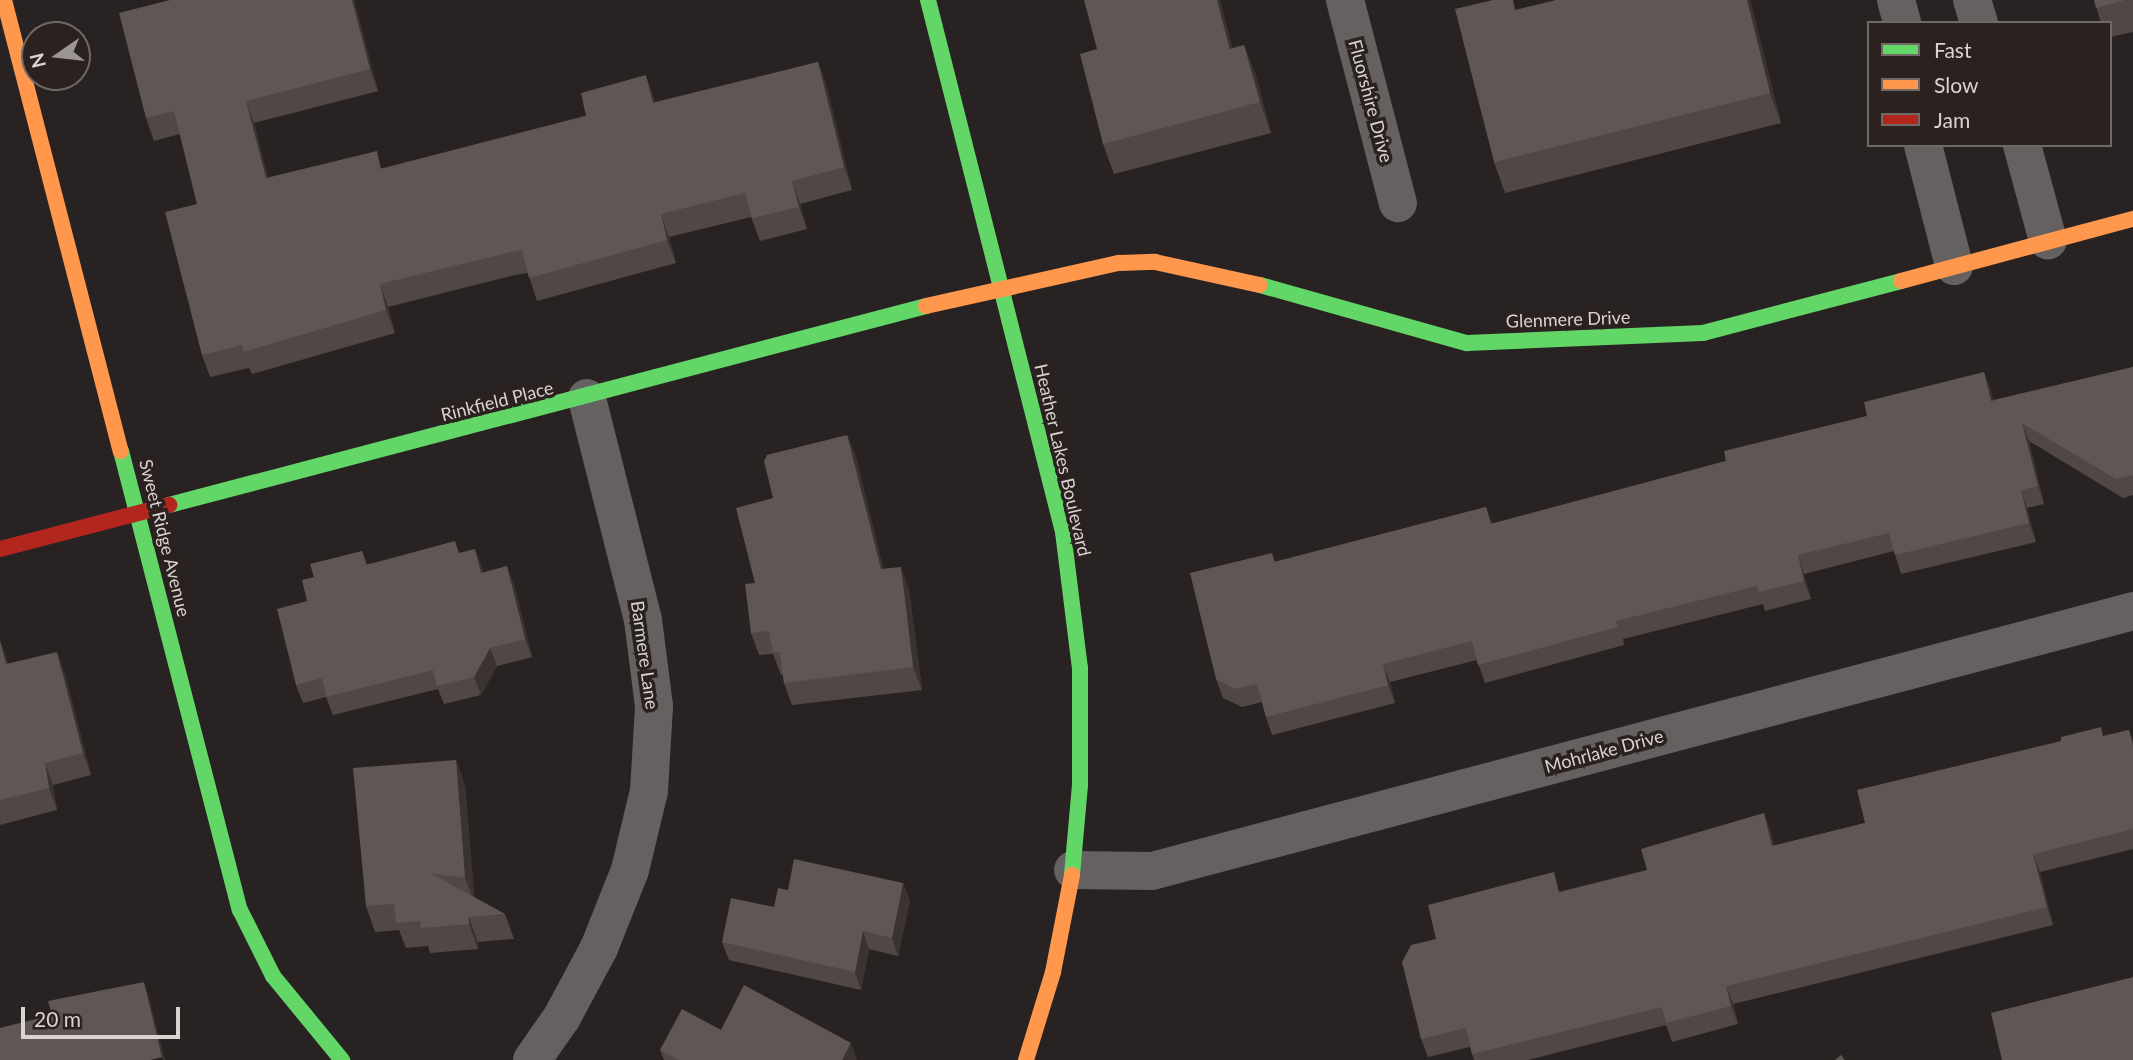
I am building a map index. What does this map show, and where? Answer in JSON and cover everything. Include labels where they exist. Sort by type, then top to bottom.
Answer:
[{"type":"street","name":"Sweet Ridge Avenue","points":[[4,0],[139,512],[240,911],[273,976],[342,1060]]},
{"type":"street","name":"Heather Lakes Boulevard","points":[[928,0],[1063,532],[1073,603],[1081,729],[1073,870],[1053,972],[1026,1060]]},
{"type":"street","name":"Fluorshire Drive","points":[[1345,0],[1398,203]]},
{"type":"street","points":[[1896,0],[1901,21]]},
{"type":"street","points":[[1972,0],[1978,21]]},
{"type":"street","points":[[1924,147],[1954,266]]},
{"type":"street","points":[[2023,147],[2048,242]]},
{"type":"street","name":"Glenmere Drive","points":[[1002,286],[1119,263],[1155,262],[1221,274],[1467,343],[1703,333],[2133,219]]},
{"type":"street","name":"Rinkfield Place","points":[[0,549],[587,398],[1002,286]]},
{"type":"street","name":"Barmere Lane","points":[[532,1060],[562,1017],[599,948],[630,870],[649,791],[654,706],[643,620],[587,398]]},
{"type":"street","name":"Mohrlake Drive","points":[[1073,870],[1152,871],[2133,611]]},
{"type":"building","points":[[170,0],[352,0],[370,69],[246,101],[266,178],[377,151],[381,169],[586,116],[581,93],[646,75],[653,103],[818,62],[844,167],[792,181],[799,207],[752,218],[745,193],[661,214],[667,240],[529,278],[522,250],[380,284],[386,310],[243,352],[242,345],[202,355],[165,212],[197,204],[174,111],[146,118],[119,13]]},
{"type":"building","points":[[1084,0],[1217,0],[1230,49],[1244,45],[1260,102],[1103,144],[1080,54],[1097,49]]},
{"type":"building","points":[[1493,0],[1513,0],[1515,10],[1556,0],[1747,0],[1770,93],[1494,162],[1455,9]]},
{"type":"building","points":[[2094,0],[2125,0],[2096,8]]},
{"type":"building","points":[[2133,367],[2133,475],[2116,479],[2022,423],[2038,486],[2021,490],[2029,523],[1895,555],[1889,533],[1798,555],[1804,581],[1759,592],[1757,586],[1616,621],[1618,627],[1478,665],[1472,641],[1383,664],[1388,685],[1266,717],[1257,684],[1235,689],[1216,679],[1190,573],[1272,553],[1274,562],[1486,507],[1490,524],[1726,461],[1724,451],[1867,416],[1864,402],[1984,372],[1991,401]]},
{"type":"building","points":[[847,435],[881,569],[901,567],[913,667],[784,683],[780,652],[773,652],[769,631],[751,633],[745,584],[755,583],[736,508],[773,498],[764,461],[767,455]]},
{"type":"building","points":[[455,541],[459,553],[475,549],[481,573],[507,566],[525,639],[490,648],[474,677],[437,686],[433,670],[326,697],[322,678],[296,685],[277,609],[307,601],[302,580],[314,577],[310,564],[362,551],[366,565]]},
{"type":"building","points":[[0,641],[6,664],[57,652],[83,753],[45,763],[49,788],[0,800]]},
{"type":"building","points":[[2101,727],[2103,736],[2129,730],[2133,747],[2133,829],[2033,854],[2047,907],[1726,986],[1731,1006],[1666,1023],[1662,1007],[1472,1054],[1466,1028],[1421,1039],[1402,962],[1411,945],[1436,939],[1428,905],[1554,872],[1559,892],[1647,870],[1641,849],[1764,813],[1772,846],[1865,823],[1857,790],[2061,741],[2061,737]]},
{"type":"building","points":[[456,760],[465,878],[430,873],[505,914],[469,917],[469,924],[421,928],[420,921],[396,923],[394,904],[366,906],[353,768]]},
{"type":"building","points":[[794,859],[903,883],[892,938],[863,931],[855,972],[722,942],[731,898],[774,907],[778,888],[788,890]]},
{"type":"building","points":[[2133,977],[2133,1060],[2002,1060],[1991,1013]]},
{"type":"building","points":[[144,982],[162,1057],[151,1060],[0,1060],[0,1028],[52,1015],[48,1001]]},
{"type":"building","points":[[744,985],[851,1043],[842,1060],[679,1060],[660,1050],[682,1009],[721,1030]]},
{"type":"traffic: fast","points":[[928,0],[1063,532],[1080,668],[1080,785],[1072,875]]},
{"type":"traffic: fast","points":[[1260,285],[1467,343],[1703,333],[1901,281]]},
{"type":"traffic: fast","points":[[169,505],[926,306]]},
{"type":"traffic: fast","points":[[121,451],[240,910],[273,976],[342,1060]]},
{"type":"traffic: slow","points":[[4,0],[121,451]]},
{"type":"traffic: slow","points":[[1901,281],[2133,219]]},
{"type":"traffic: slow","points":[[926,306],[1119,263],[1155,262],[1260,285]]},
{"type":"traffic: slow","points":[[1026,1060],[1053,972],[1072,875]]},
{"type":"traffic: jam","points":[[0,549],[169,505]]}]
